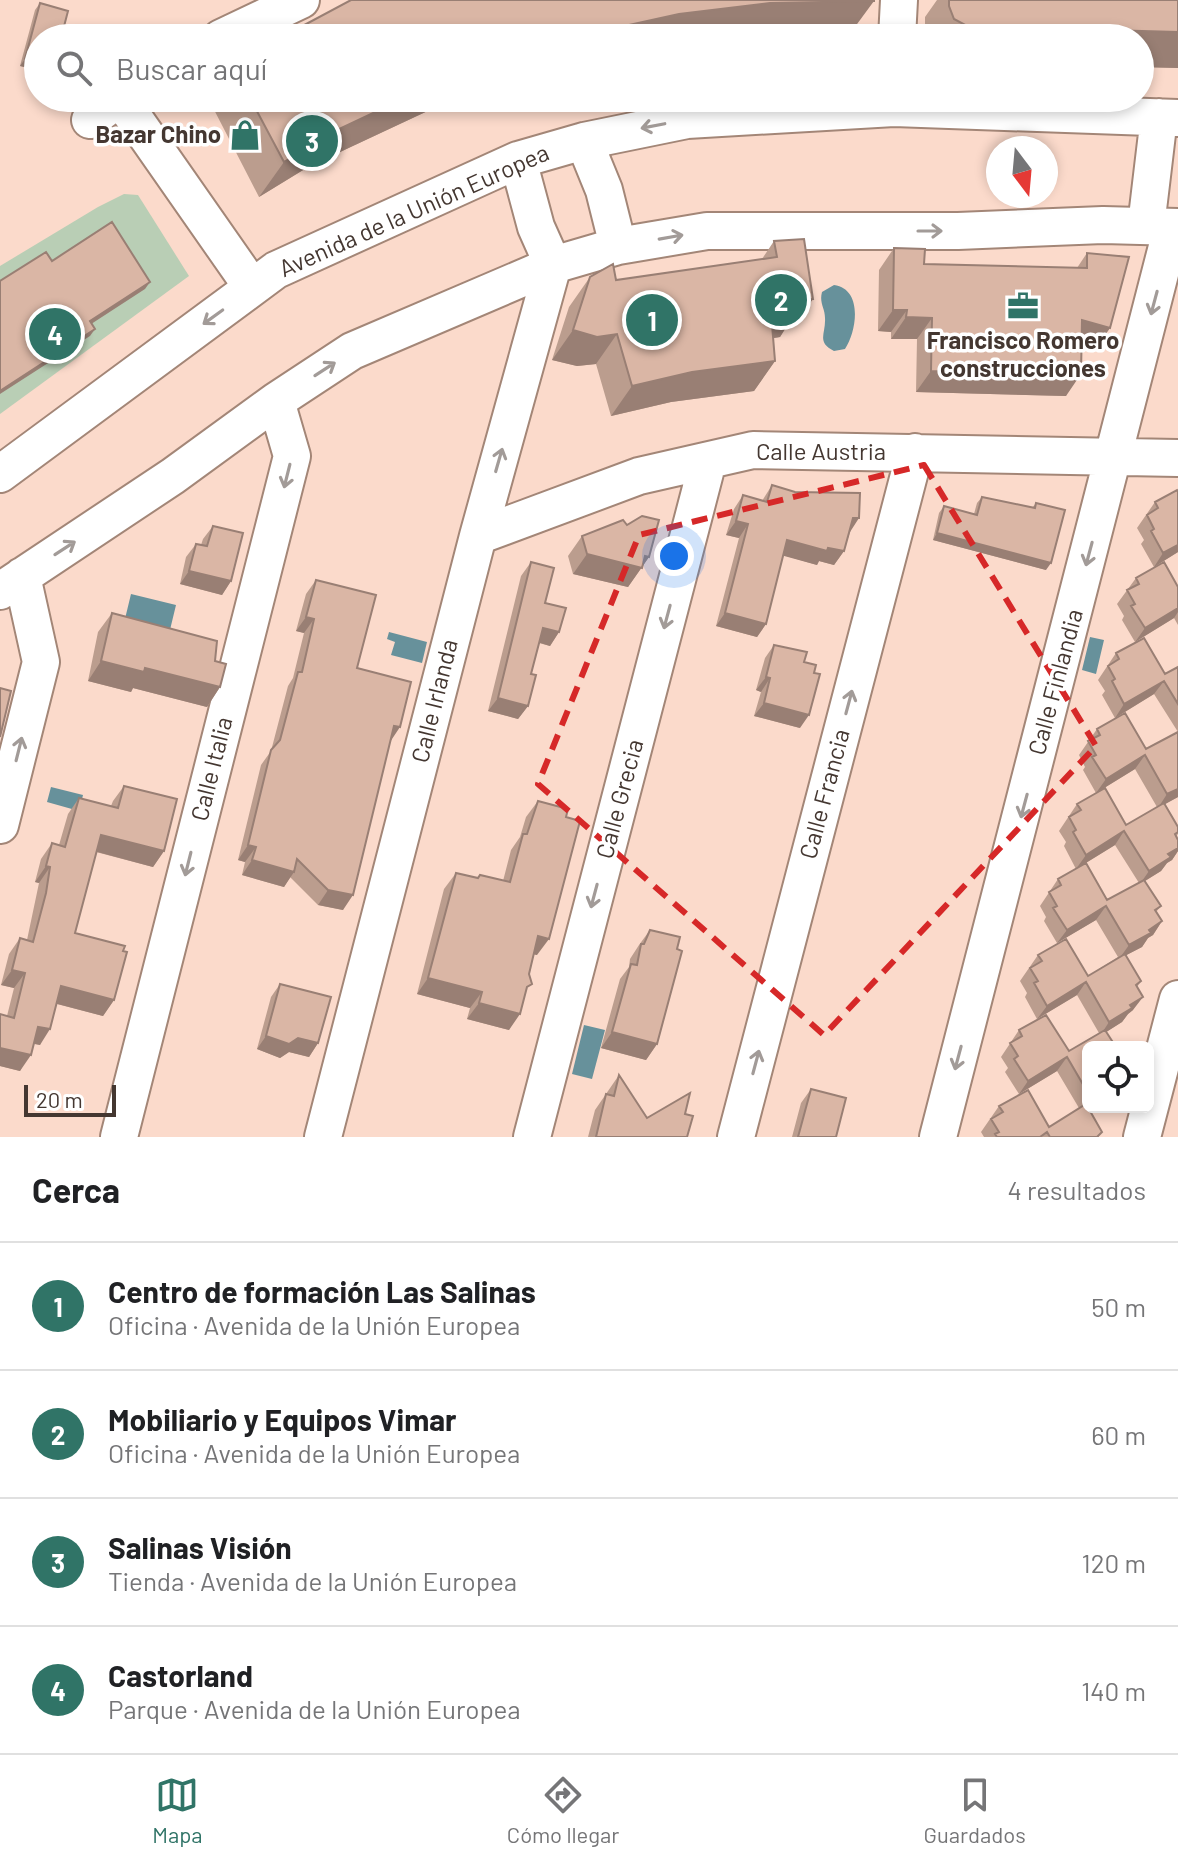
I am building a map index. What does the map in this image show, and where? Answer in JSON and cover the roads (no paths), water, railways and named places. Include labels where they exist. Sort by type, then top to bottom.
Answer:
[{"type":"street","points":[[250,24],[301,0]]},
{"type":"street","points":[[898,24],[899,0]]},
{"type":"street","points":[[90,120],[101,112]]},
{"type":"street","points":[[130,112],[252,287]]},
{"type":"street","name":"Avenida de la Unión Europea","points":[[0,474],[276,270],[518,160],[584,141],[687,120],[784,112]]},
{"type":"street","name":"Avenida de la Unión Europea","points":[[1059,112],[1169,118]]},
{"type":"street","name":"Calle Finlandia","points":[[938,1137],[1114,457],[1165,227],[1169,118]]},
{"type":"street","points":[[584,141],[604,190],[618,246]]},
{"type":"street","points":[[518,160],[536,227],[553,265]]},
{"type":"street","points":[[0,825],[41,662],[11,583],[364,344],[553,265],[618,246],[707,231],[958,231],[1103,225],[1165,227]]},
{"type":"street","name":"Calle Irlanda","points":[[323,1137],[478,536],[553,265]]},
{"type":"street","name":"Calle Italia","points":[[119,1137],[292,456],[276,401]]},
{"type":"street","name":"Calle Austria","points":[[478,536],[639,476],[753,450],[1178,458]]},
{"type":"street","name":"Calle Francia","points":[[736,1137],[915,452]]},
{"type":"street","name":"Calle Grecia","points":[[532,1137],[708,461]]},
{"type":"street","points":[[1142,1137],[1178,999]]},
{"type":"water","points":[[834,285],[850,294],[855,312],[845,349],[834,351],[828,348],[823,337],[825,318],[821,299],[822,292]]},
{"type":"water","points":[[131,594],[176,605],[169,634],[124,623]]},
{"type":"water","points":[[389,632],[427,642],[422,663],[391,655],[395,642],[387,639]]},
{"type":"water","points":[[1090,637],[1104,640],[1096,674],[1082,670]]},
{"type":"water","points":[[51,787],[83,795],[79,811],[47,802]]},
{"type":"water","points":[[584,1025],[605,1030],[592,1079],[572,1074]]},
{"type":"place","name":"Bazar Chino","points":[[245,135]]},
{"type":"place","name":"Salinas Visión","points":[[312,141]]},
{"type":"place","name":"Mobiliario y Equipos Vimar","points":[[781,300]]},
{"type":"place","name":"Francisco Romero construcciones","points":[[1023,306]]},
{"type":"place","name":"Centro de formación Las Salinas","points":[[652,320]]},
{"type":"place","name":"Castorland","points":[[55,334]]}]
